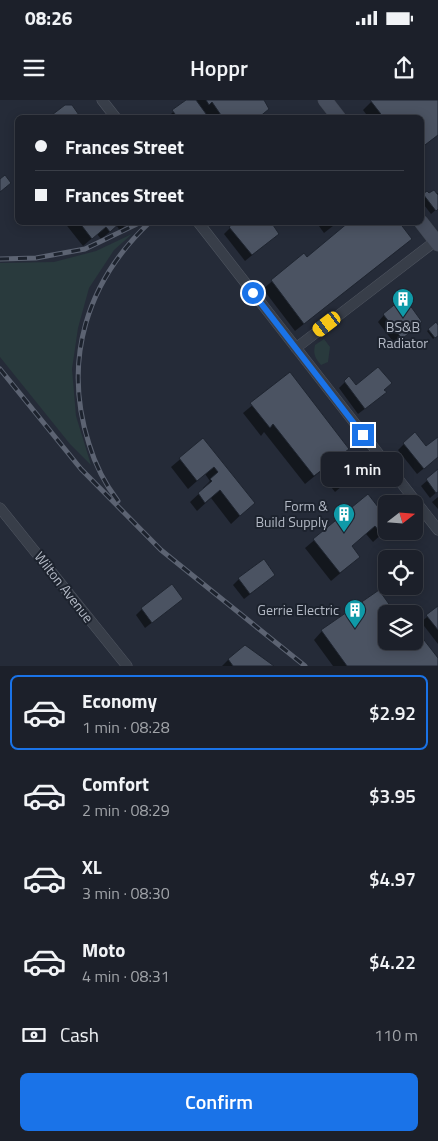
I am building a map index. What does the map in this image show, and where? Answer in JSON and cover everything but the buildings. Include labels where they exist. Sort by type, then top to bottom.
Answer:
[{"type":"main road","points":[[325,100],[337,115]]},
{"type":"main road","points":[[424,225],[437,241]]},
{"type":"street","points":[[102,100],[114,115]]},
{"type":"street","points":[[200,225],[438,530]]},
{"type":"street","points":[[296,348],[437,241]]},
{"type":"street","name":"Wilton Avenue","points":[[0,508],[126,666]]},
{"type":"shaded area","points":[[132,234],[114,250],[89,288],[78,328],[72,369],[76,416],[91,465],[70,444],[0,357],[0,263],[54,262],[96,251]]},
{"type":"shaded area","points":[[324,339],[330,347],[328,362],[321,365],[315,356],[314,348],[315,345]]},
{"type":"railway","points":[[0,259],[36,258],[85,249],[135,225]]},
{"type":"railway","points":[[118,501],[94,459],[81,413],[78,382],[80,352],[86,324],[96,296],[110,270],[128,245],[147,225]]},
{"type":"railway","points":[[0,369],[81,469],[161,550],[305,666]]},
{"type":"place","name":"BS&B Radiator","points":[[403,318]]},
{"type":"place","name":"Form & Build Supply","points":[[344,533]]},
{"type":"place","name":"Gerrie Electric","points":[[355,629]]},
{"type":"route","points":[[253,293],[363,435]]}]
